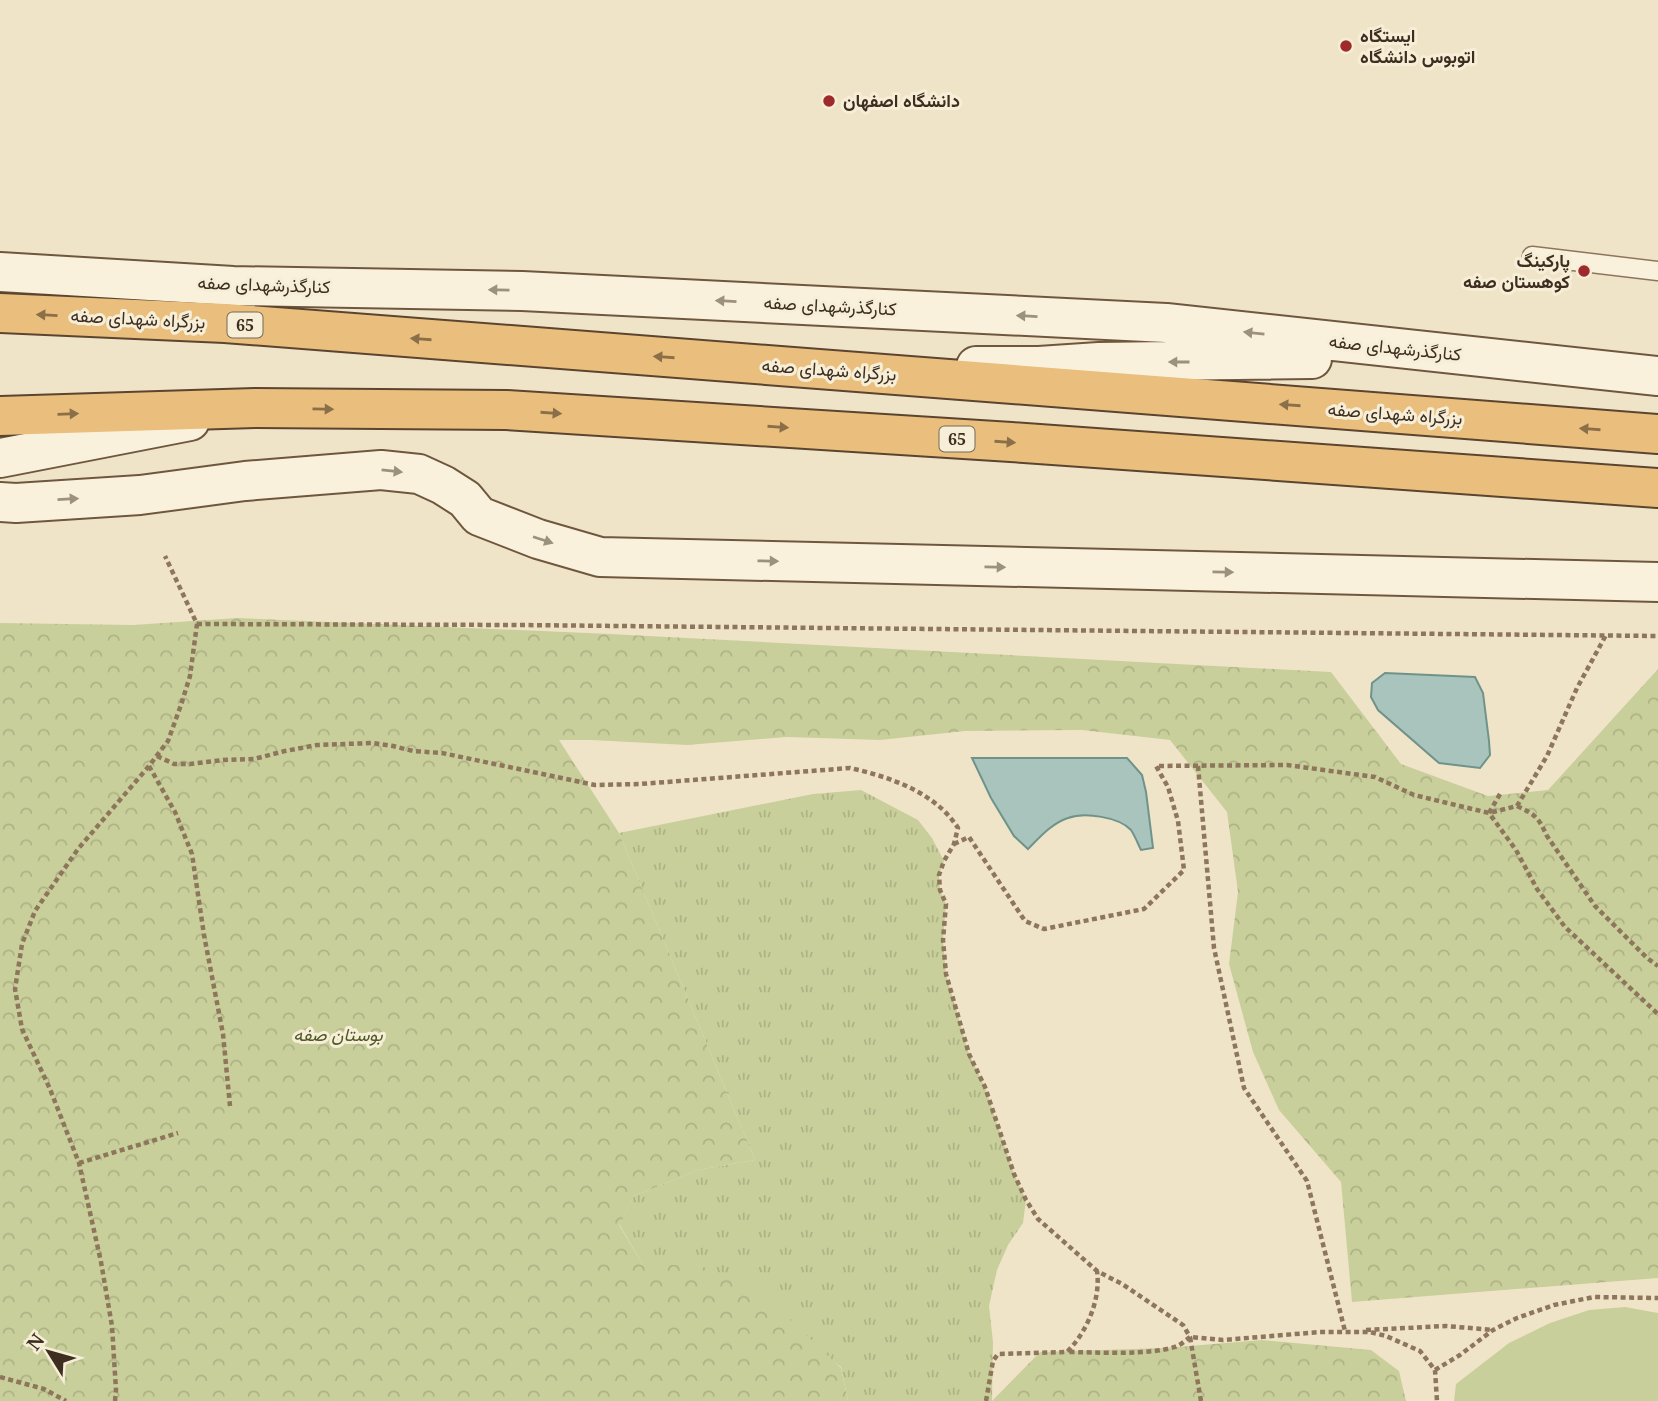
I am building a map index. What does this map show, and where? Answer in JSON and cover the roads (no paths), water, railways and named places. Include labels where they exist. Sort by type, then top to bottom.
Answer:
[{"type":"highway","name":"بزرگراه شهدای صفه","points":[[0,313],[225,323],[1658,434]]},
{"type":"highway","name":"65","points":[[0,416],[255,408],[506,410],[1011,442],[1658,488]]},
{"type":"main road","name":"کنارگذرشهدای صفه","points":[[0,272],[233,285],[522,291],[1152,323],[1658,376]]},
{"type":"main road","points":[[757,364],[1039,366],[1099,362],[1468,356]]},
{"type":"main road","points":[[1518,361],[1658,382]]},
{"type":"main road","points":[[0,458],[255,408]]},
{"type":"main road","points":[[0,502],[140,495],[245,481],[381,470],[419,474],[465,499],[479,516],[538,539],[600,557],[1658,582]]},
{"type":"lane","points":[[1532,256],[1658,271]]},
{"type":"water","points":[[1385,673],[1475,677],[1483,693],[1490,755],[1480,768],[1439,763],[1378,710],[1371,697],[1372,683]]},
{"type":"water","points":[[972,758],[1127,758],[1142,775],[1153,848],[1141,850],[1131,830],[1118,822],[1101,817],[1075,816],[1057,823],[1028,849],[1014,836],[991,798]]},
{"type":"place","name":"ایستگاه اتوبوس دانشگاه","points":[[1346,46]]},
{"type":"place","name":"دانشگاه اصفهان","points":[[829,101]]},
{"type":"place","name":"پارکینگ کوهستان صفه","points":[[1584,271]]},
{"type":"park label","name":"بوستان صفه","points":[[338,1035]]}]
